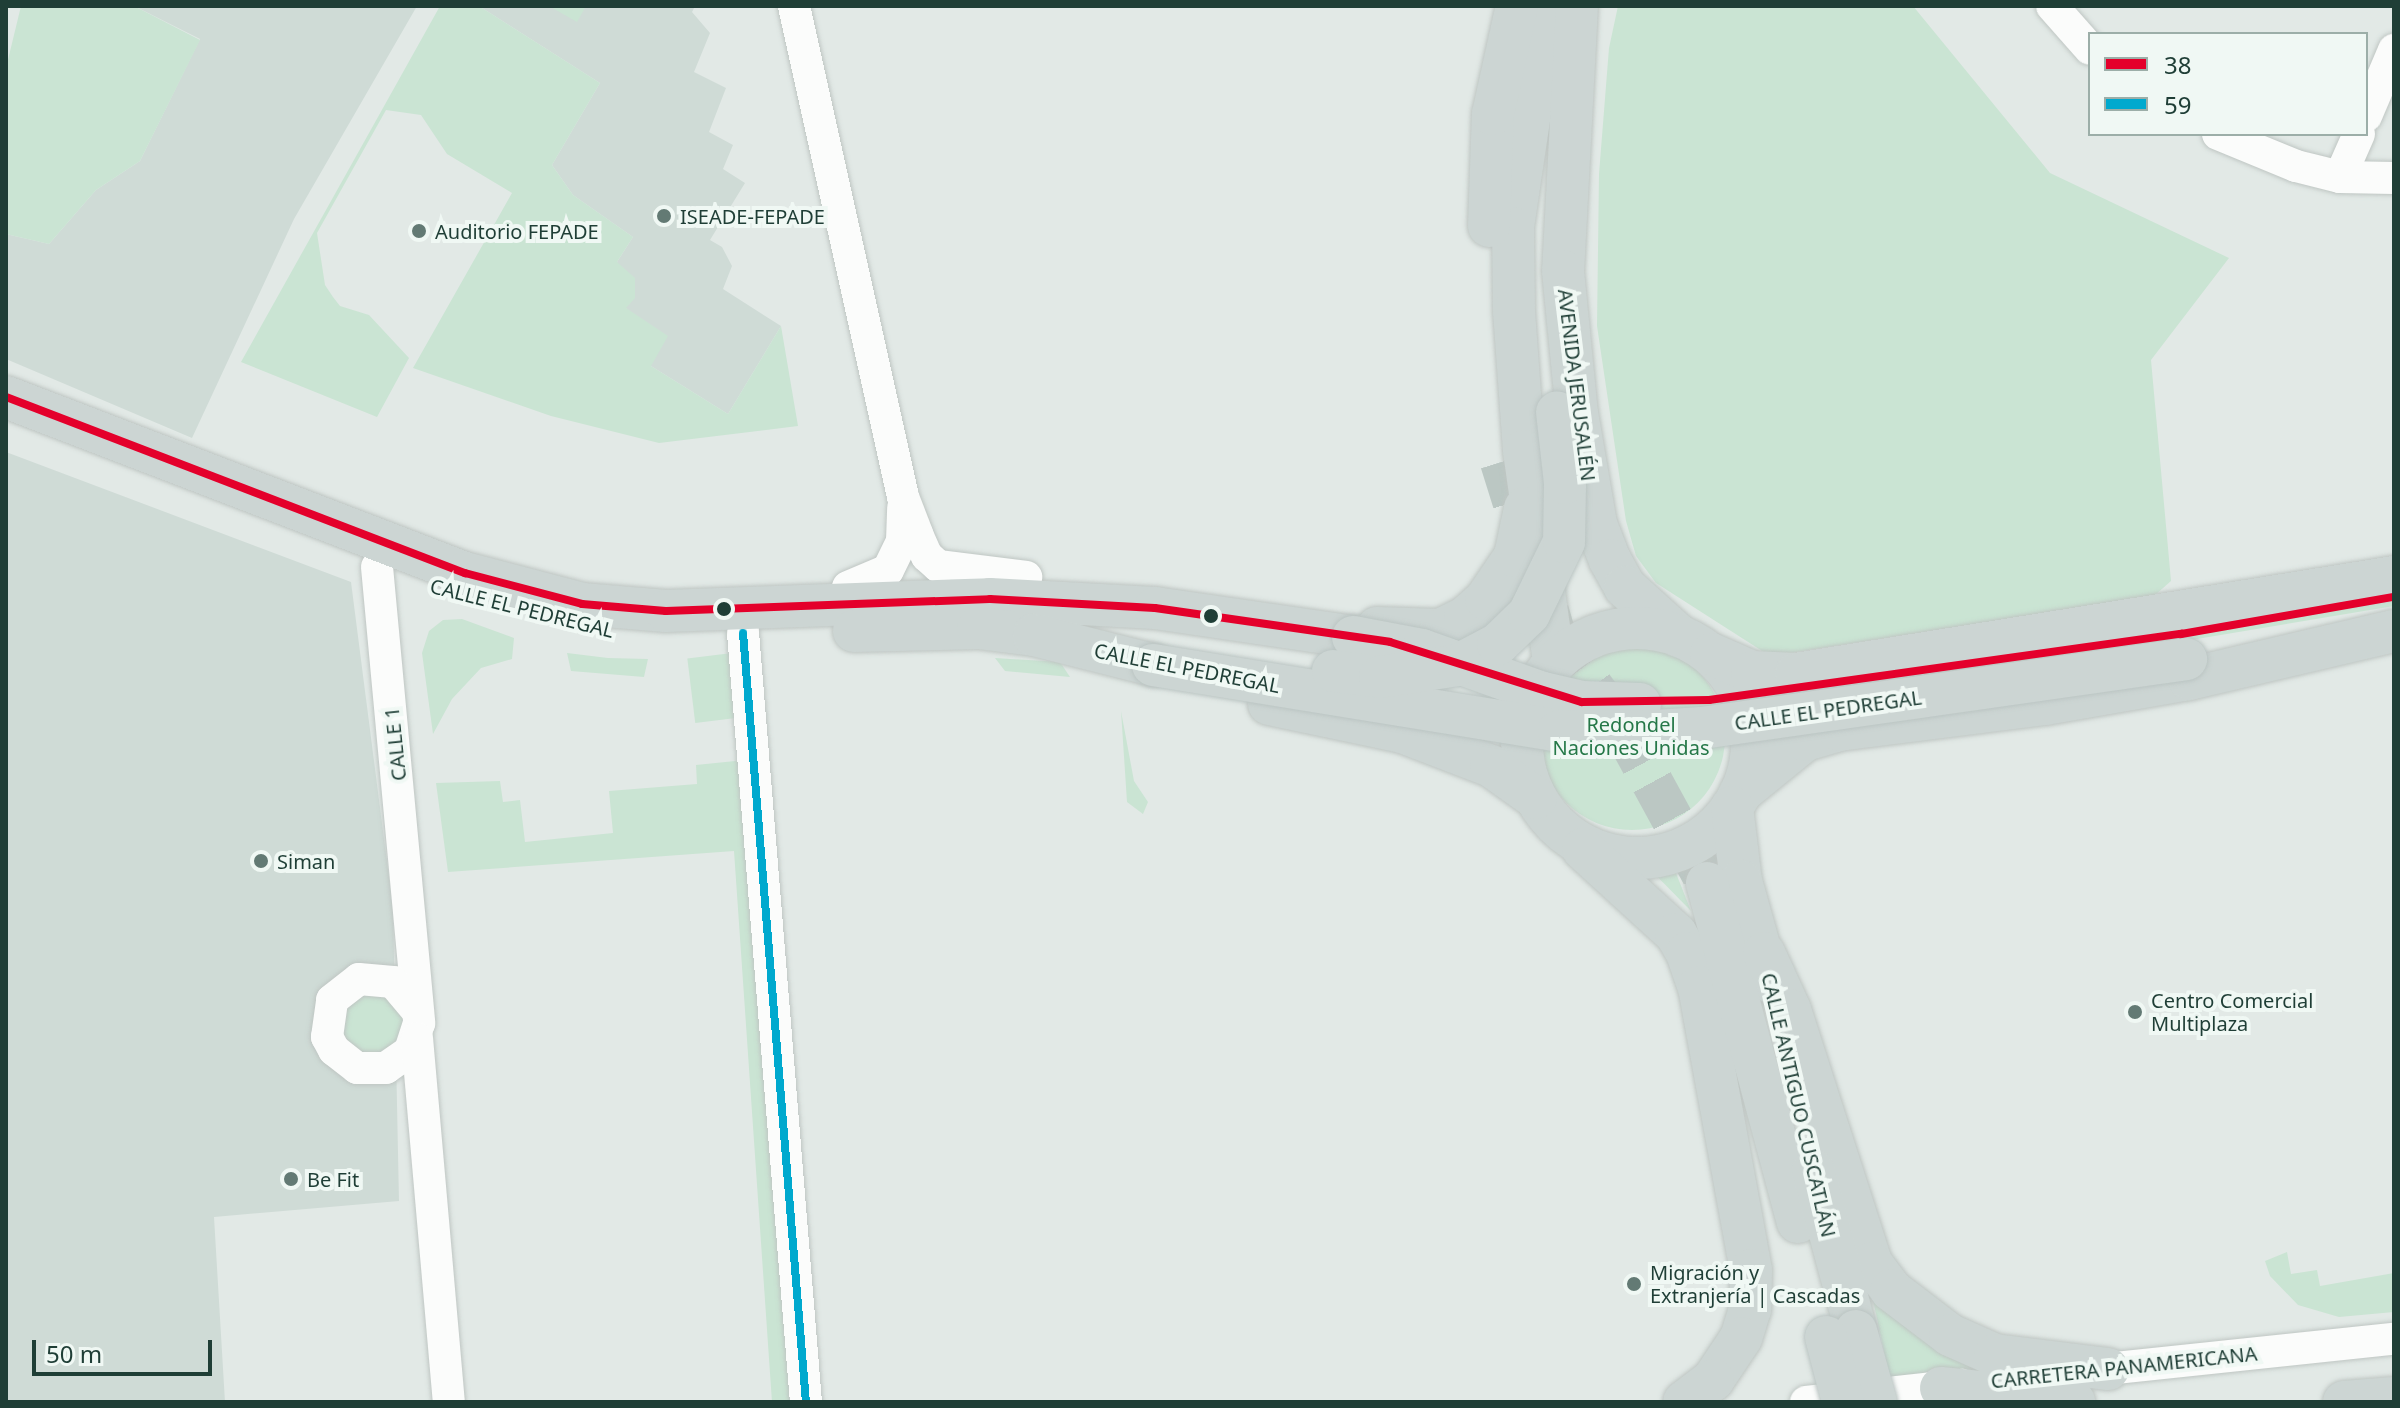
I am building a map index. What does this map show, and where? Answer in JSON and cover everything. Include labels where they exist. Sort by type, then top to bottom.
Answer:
[{"type":"main road","points":[[691,610],[743,595],[1026,577],[1151,588],[1409,633],[1440,630],[1486,599],[1520,544],[1488,212],[1493,114],[1517,6]]},
{"type":"main road","points":[[1545,675],[1512,456],[1513,228],[1546,6]]},
{"type":"main road","points":[[1159,655],[1380,677],[1458,665],[1481,655],[1529,614],[1557,564],[1566,503],[1542,242],[1574,24]]},
{"type":"main road","name":"AVENIDA JERUSALÉN","points":[[1574,24],[1563,271],[1573,382],[1596,524],[1625,587],[1690,642]]},
{"type":"main road","name":"CALLE EL PEDREGAL","points":[[13,404],[377,567],[524,613],[629,635],[978,628],[1073,630],[1159,655],[1559,731],[1639,732],[1702,728],[2183,646],[2394,597]]},
{"type":"main road","name":"CALLE EL PEDREGAL","points":[[13,404],[465,573],[582,604],[691,610],[990,599],[1155,608],[1390,642],[1543,693],[1626,705],[1709,700],[2183,646],[2394,630]]},
{"type":"main road","points":[[1536,798],[1522,748],[1524,717],[1545,675],[1576,645],[1612,630],[1651,629],[1690,642],[1752,672],[1796,674],[2394,577]]},
{"type":"main road","points":[[1353,625],[1427,644],[1510,673],[1545,675]]},
{"type":"main road","points":[[978,628],[1145,679],[1402,732],[1491,766],[1536,798],[1565,832],[1676,934],[1699,987],[1752,1284],[1745,1329],[1728,1361],[1684,1402]]},
{"type":"main road","points":[[1565,832],[1602,852],[1654,856],[1703,837],[1736,800],[1805,740],[1839,730],[2160,684],[2394,630]]},
{"type":"main road","points":[[1690,642],[1732,678],[1749,717],[1752,752],[1736,800]]},
{"type":"main road","name":"CALLE ANTIGUO CUSCATLÁN","points":[[1736,800],[1741,881],[1764,953],[1842,1325],[1876,1402]]},
{"type":"main road","points":[[1707,883],[1767,1091],[1842,1325],[1859,1402]]},
{"type":"main road","points":[[1764,953],[1790,1010],[1871,1263],[1891,1290],[1950,1335],[1995,1355],[2108,1369]]},
{"type":"main road","points":[[1842,1325],[1843,1402]]},
{"type":"main road","points":[[1941,1388],[2074,1402]]},
{"type":"main road","points":[[2344,1402],[2394,1398]]},
{"type":"street","points":[[794,6],[903,497],[927,556],[938,566],[1026,577]]},
{"type":"street","points":[[2052,6],[2088,47]]},
{"type":"street","points":[[2368,111],[2394,50]]},
{"type":"street","points":[[2223,136],[2296,166],[2340,177],[2394,178]]},
{"type":"street","points":[[2340,177],[2358,136]]},
{"type":"street","points":[[848,587],[888,570],[902,541],[903,497]]},
{"type":"street","name":"CALLE 1","points":[[377,567],[409,921],[420,1119],[449,1402]]},
{"type":"street","points":[[743,633],[806,1402]]},
{"type":"street","points":[[409,921],[396,953],[371,977],[339,991],[325,1022],[327,1037],[344,1061],[372,1070],[395,1087],[420,1119]]},
{"type":"street","points":[[371,977],[403,989],[416,1023],[400,1061],[372,1070]]},
{"type":"street","name":"CARRETERA PANAMERICANA","points":[[1806,1402],[2394,1339]]},
{"type":"shaded area","points":[[134,6],[417,6],[294,219],[192,438],[6,359],[6,234],[49,244],[96,190],[140,161],[200,39]]},
{"type":"shaded area","name":"ISEADE-FEPADE","points":[[479,6],[695,6],[692,12],[710,33],[694,72],[726,88],[709,132],[733,145],[723,169],[745,183],[710,240],[722,247],[732,266],[723,289],[781,326],[728,414],[651,366],[626,308],[617,262],[633,237],[573,195],[552,165],[600,83]]},
{"type":"shaded area","points":[[6,452],[351,582],[393,909],[399,1201],[214,1217],[225,1402],[6,1402]]},
{"type":"green space","points":[[21,6],[134,6],[200,40],[140,161],[96,190],[49,244],[6,234],[6,68]]},
{"type":"green space","name":"ISEADE-FEPADE","points":[[440,6],[479,6],[600,83],[552,165],[573,195],[633,237],[617,262],[635,278],[635,298],[626,308],[668,336],[651,366],[728,414],[781,326],[798,426],[659,443],[551,416],[413,368],[512,193],[447,154],[421,115],[386,110],[317,233],[325,285],[333,297],[340,306],[369,315],[409,358],[377,417],[241,362]]},
{"type":"green space","points":[[549,6],[586,6],[577,22]]},
{"type":"green space","points":[[1618,6],[1913,6],[2050,173],[2229,258],[2151,360],[2171,581],[2154,596],[1770,656],[1656,583],[1636,556],[1626,521],[1597,326],[1599,174],[1609,48]]},
{"type":"green space","points":[[2394,590],[2394,606],[1783,708],[1779,689]]},
{"type":"green space","points":[[462,619],[514,638],[512,659],[481,668],[452,699],[433,734],[422,653],[429,631],[443,620]]},
{"type":"green space","name":"Redondel Naciones Unidas","points":[[1632,644],[1668,651],[1698,671],[1718,701],[1725,737],[1718,773],[1698,803],[1668,823],[1632,830],[1596,823],[1566,803],[1546,773],[1539,737],[1546,701],[1566,671],[1596,651]]},
{"type":"green space","points":[[567,653],[648,659],[644,677],[571,671]]},
{"type":"green space","points":[[732,653],[740,718],[695,723],[687,658]]},
{"type":"green space","points":[[995,658],[1060,662],[1070,677],[1005,671]]},
{"type":"green space","points":[[1121,711],[1134,781],[1148,802],[1143,814],[1127,802]]},
{"type":"green space","points":[[745,760],[790,1402],[772,1402],[734,851],[448,872],[436,783],[500,781],[503,802],[520,800],[525,842],[613,833],[609,791],[697,784],[696,765]]},
{"type":"green space","points":[[1666,848],[1691,911],[1637,856]]},
{"type":"green space","points":[[374,988],[403,1005],[405,1040],[376,1059],[345,1046],[338,1013]]},
{"type":"green space","points":[[2287,1252],[2291,1274],[2317,1270],[2320,1286],[2394,1273],[2394,1312],[2339,1317],[2298,1305],[2270,1276],[2265,1261]]},
{"type":"green space","points":[[1869,1281],[1915,1326],[1978,1371],[1890,1380]]},
{"type":"tunnel","points":[[1501,462],[1528,548]]},
{"type":"tunnel","points":[[1548,611],[1555,636],[1622,727],[1707,883]]},
{"type":"transit line","name":"38","points":[[6,397],[465,573],[582,604],[666,611],[990,599],[1155,608],[1390,642],[1582,702],[1709,700],[2181,634],[2394,597]]},
{"type":"transit line","name":"59","points":[[743,633],[806,1402]]},
{"type":"place","name":"ISEADE-FEPADE","points":[[664,216]]},
{"type":"place","name":"Auditorio FEPADE","points":[[419,231]]},
{"type":"place","name":"Siman","points":[[261,861]]},
{"type":"place","name":"Centro Comercial Multiplaza","points":[[2135,1012]]},
{"type":"place","name":"Be Fit","points":[[291,1179]]},
{"type":"place","name":"Migración y Extranjería | Cascadas","points":[[1634,1284]]}]
